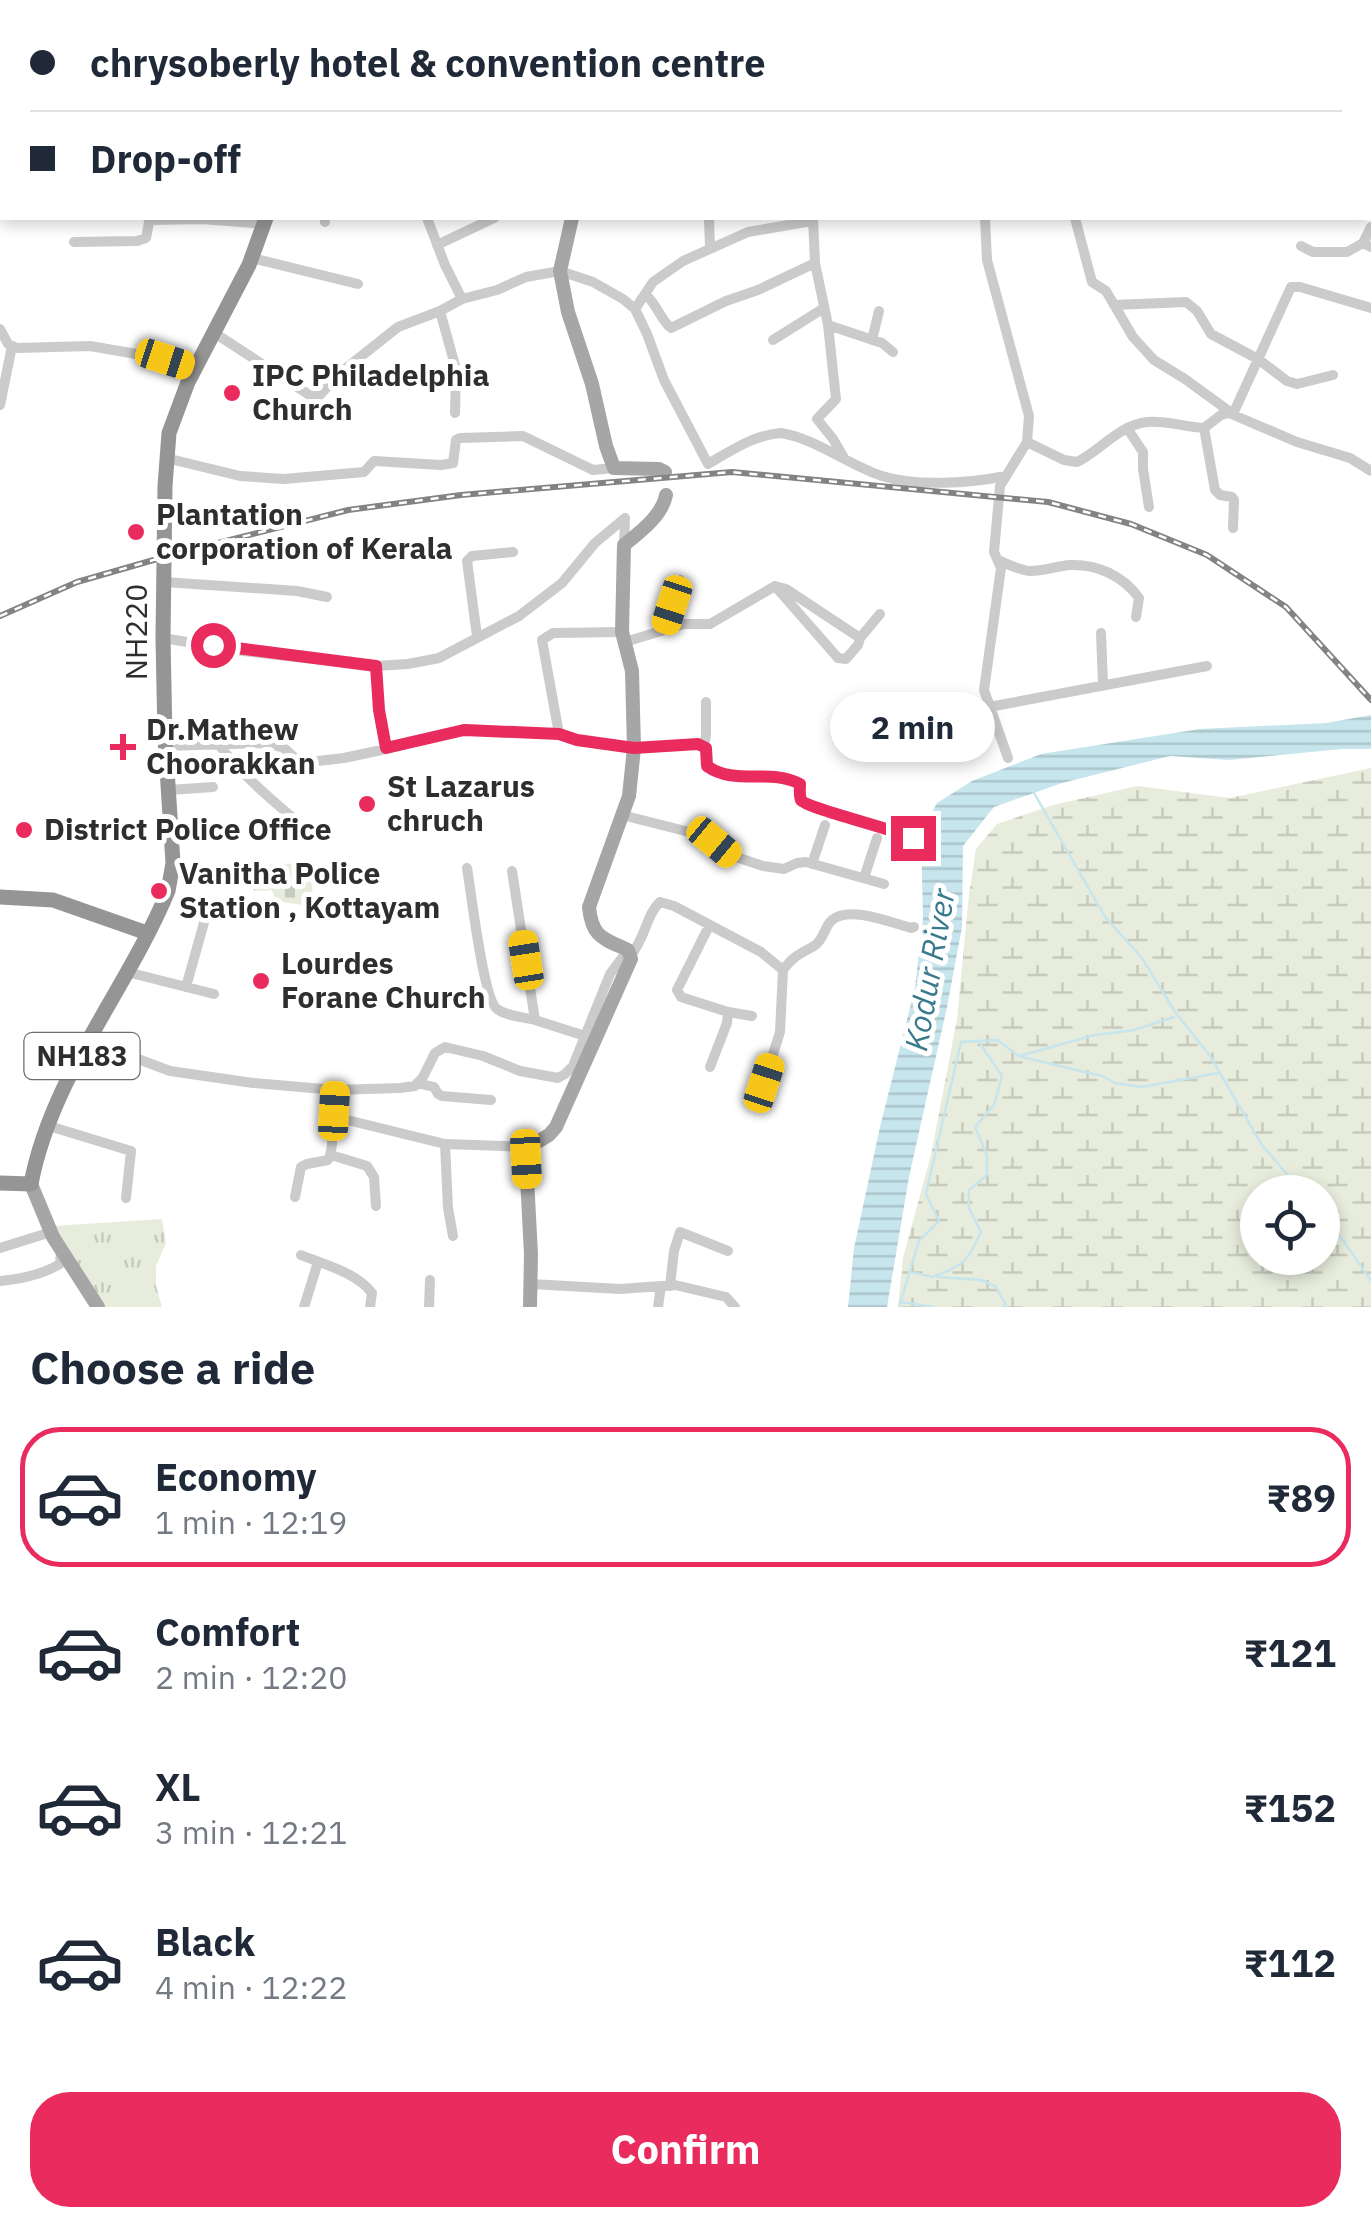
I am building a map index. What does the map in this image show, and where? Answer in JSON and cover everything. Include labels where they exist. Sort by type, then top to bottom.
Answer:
[{"type":"highway","name":"NH220","points":[[31,1184],[39,1150],[70,1076],[164,900],[172,872],[163,638],[166,458],[174,417],[252,258],[265,221]]},
{"type":"highway","points":[[0,896],[53,900],[147,933]]},
{"type":"highway","points":[[0,1184],[31,1184]]},
{"type":"main road","points":[[572,220],[560,271],[568,312],[614,468],[665,472]]},
{"type":"main road","points":[[530,1307],[526,1159],[529,1147],[556,1127],[631,959],[629,952],[602,938],[591,924],[590,907],[629,796],[634,748],[632,672],[624,637],[624,545],[653,518],[666,502],[666,495]]},
{"type":"main road","points":[[31,1184],[51,1232],[98,1307]]},
{"type":"street","points":[[74,242],[137,242],[146,238],[148,222],[152,220]]},
{"type":"street","points":[[234,220],[265,221]]},
{"type":"street","points":[[428,220],[462,299]]},
{"type":"street","points":[[437,245],[490,220]]},
{"type":"street","points":[[709,220],[710,248]]},
{"type":"street","points":[[635,309],[653,282],[683,261],[748,232],[807,220]]},
{"type":"street","points":[[812,220],[814,263],[828,325],[836,399],[817,419],[843,457]]},
{"type":"street","points":[[985,220],[987,260],[1029,416],[1027,442],[1000,486],[995,558],[1032,571],[1069,565],[1107,572],[1129,584],[1139,598],[1136,617]]},
{"type":"street","points":[[1076,220],[1092,282],[1106,290],[1132,337],[1154,360],[1232,414],[1298,442],[1350,458],[1371,472]]},
{"type":"street","points":[[1301,246],[1313,252],[1347,252],[1367,245],[1371,227]]},
{"type":"street","points":[[252,258],[358,284]]},
{"type":"street","points":[[645,294],[671,328],[814,263]]},
{"type":"street","points":[[213,332],[311,396],[320,395],[340,373],[398,327],[462,299],[498,290],[526,277],[560,271],[593,282],[635,309],[664,380],[708,464],[740,445],[782,433],[882,476],[975,482],[1006,476]]},
{"type":"street","points":[[1232,414],[1291,287],[1371,308]]},
{"type":"street","points":[[1114,305],[1186,302],[1197,310],[1211,334],[1258,358],[1287,381],[1296,384],[1333,374]]},
{"type":"street","points":[[774,340],[824,308]]},
{"type":"street","points":[[440,311],[456,370],[455,413]]},
{"type":"street","points":[[872,340],[879,311]]},
{"type":"street","points":[[828,325],[882,343],[893,352]]},
{"type":"street","points":[[0,329],[8,344],[17,348],[90,346],[165,359],[195,369]]},
{"type":"street","points":[[0,405],[12,346]]},
{"type":"street","points":[[820,362],[832,358]]},
{"type":"street","points":[[1027,442],[1077,462],[1140,423],[1204,428],[1221,415],[1232,414]]},
{"type":"street","points":[[1128,428],[1143,452],[1149,508]]},
{"type":"street","points":[[1204,428],[1216,490],[1234,500],[1234,528]]},
{"type":"street","points":[[166,458],[240,476],[284,479],[364,472],[374,461],[453,463],[456,440],[460,438],[522,436],[592,470],[614,468]]},
{"type":"street","points":[[163,638],[376,666],[439,658],[519,616],[562,583],[594,543],[624,518],[624,545]]},
{"type":"street","points":[[477,636],[466,563],[472,556],[513,552]]},
{"type":"street","points":[[1000,561],[984,690],[1008,758]]},
{"type":"street","points":[[664,629],[680,580]]},
{"type":"street","points":[[164,582],[298,591],[326,597]]},
{"type":"street","points":[[559,734],[542,640],[553,633],[624,637],[684,624],[710,624],[775,586],[786,589],[860,638]]},
{"type":"street","points":[[775,586],[838,658],[846,659],[880,614]]},
{"type":"street","points":[[1101,634],[1103,684]]},
{"type":"street","points":[[376,666],[386,748]]},
{"type":"street","points":[[989,708],[1207,666]]},
{"type":"street","points":[[706,702],[707,766],[735,778],[781,777],[797,782],[805,804],[913,838]]},
{"type":"street","points":[[165,746],[235,742],[276,745],[300,762],[344,758],[464,730],[559,734],[634,748],[704,746]]},
{"type":"street","points":[[219,745],[235,766],[312,834]]},
{"type":"street","points":[[169,790],[213,787]]},
{"type":"street","points":[[622,816],[701,835],[730,856],[763,866],[784,869],[801,862],[884,884]]},
{"type":"street","points":[[812,864],[824,825]]},
{"type":"street","points":[[864,878],[877,838]]},
{"type":"street","points":[[467,868],[492,1004],[499,1011],[585,1036]]},
{"type":"street","points":[[512,871],[535,1020]]},
{"type":"street","points":[[90,1040],[170,1071],[335,1090],[415,1086],[435,1053],[445,1047],[483,1056],[520,1071],[558,1078],[573,1066],[610,974],[642,943],[658,902],[674,906],[761,952],[782,970]]},
{"type":"street","points":[[764,1083],[780,1032],[782,970],[796,955],[818,942],[830,921],[838,916],[856,914],[914,927]]},
{"type":"street","points":[[186,987],[205,919]]},
{"type":"street","points":[[708,926],[678,995],[752,1016]]},
{"type":"street","points":[[127,972],[214,994]]},
{"type":"street","points":[[710,1067],[728,1012]]},
{"type":"street","points":[[418,1083],[434,1087],[442,1096],[491,1100]]},
{"type":"street","points":[[295,1198],[302,1167],[331,1156],[335,1090]]},
{"type":"street","points":[[336,1117],[445,1144],[529,1147]]},
{"type":"street","points":[[48,1126],[131,1151],[126,1198]]},
{"type":"street","points":[[445,1144],[453,1236]]},
{"type":"street","points":[[331,1156],[359,1162],[372,1171],[376,1206]]},
{"type":"street","points":[[0,1248],[51,1232]]},
{"type":"street","points":[[658,1307],[680,1232],[728,1251]]},
{"type":"street","points":[[0,1281],[48,1271],[60,1264],[61,1249]]},
{"type":"street","points":[[301,1254],[366,1285],[372,1293],[370,1307]]},
{"type":"street","points":[[304,1307],[318,1262]]},
{"type":"street","points":[[430,1280],[430,1307]]},
{"type":"street","points":[[532,1284],[620,1289],[666,1286],[720,1295],[731,1306]]},
{"type":"green space","points":[[1371,768],[1371,1307],[898,1307],[903,1258],[931,1155],[957,1019],[976,849],[997,824],[1053,805],[1137,786],[1230,798]]},
{"type":"green space","points":[[309,863],[314,902],[310,906],[276,901],[272,890],[254,891],[250,865]]},
{"type":"green space","points":[[162,1219],[166,1243],[156,1266],[156,1286],[162,1307],[105,1307],[53,1226]]},
{"type":"water","name":"Kodur River","points":[[1371,715],[1371,749],[1229,760],[1170,756],[1062,783],[994,807],[963,846],[962,927],[909,1177],[887,1307],[848,1307],[854,1248],[915,988],[923,918],[921,832],[937,803],[972,781],[1041,754],[1200,729],[1326,723]]},
{"type":"waterway","points":[[1034,793],[1105,917],[1142,958],[1175,1012],[1210,1056],[1262,1145],[1288,1175]]},
{"type":"waterway","points":[[899,1307],[919,1241],[939,1221],[926,1194],[961,1042],[997,1040],[1019,1056],[1174,1017]]},
{"type":"waterway","points":[[932,1277],[963,1262],[981,1232],[969,1208],[969,1190],[987,1175],[987,1155],[975,1127],[994,1105],[1002,1076],[979,1042]]},
{"type":"waterway","points":[[1022,1057],[1142,1087],[1218,1073]]},
{"type":"waterway","points":[[1340,1237],[1371,1281]]},
{"type":"waterway","points":[[909,1272],[929,1276]]},
{"type":"waterway","points":[[937,1277],[981,1280],[996,1287],[1007,1307]]},
{"type":"waterway","points":[[901,1302],[933,1307]]},
{"type":"railway","points":[[0,616],[77,582],[348,510],[461,495],[732,472],[1048,502],[1131,524],[1207,555],[1286,607],[1371,700]]},
{"type":"place","name":"IPC Philadelphia Church","points":[[232,393]]},
{"type":"place","name":"Plantation corporation of Kerala","points":[[136,532]]},
{"type":"place","name":"Dr.Mathew Choorakkan","points":[[123,747]]},
{"type":"place","name":"St Lazarus chruch","points":[[367,804]]},
{"type":"place","name":"District Police Office","points":[[24,830]]},
{"type":"place","name":"Vanitha Police Station , Kottayam","points":[[159,891]]},
{"type":"place","name":"Lourdes Forane Church","points":[[261,981]]},
{"type":"route","points":[[213,645],[376,666],[386,748],[464,730],[559,734],[634,748],[698,744],[706,748],[707,766],[720,774],[735,778],[781,777],[797,782],[805,804],[913,838]]}]
